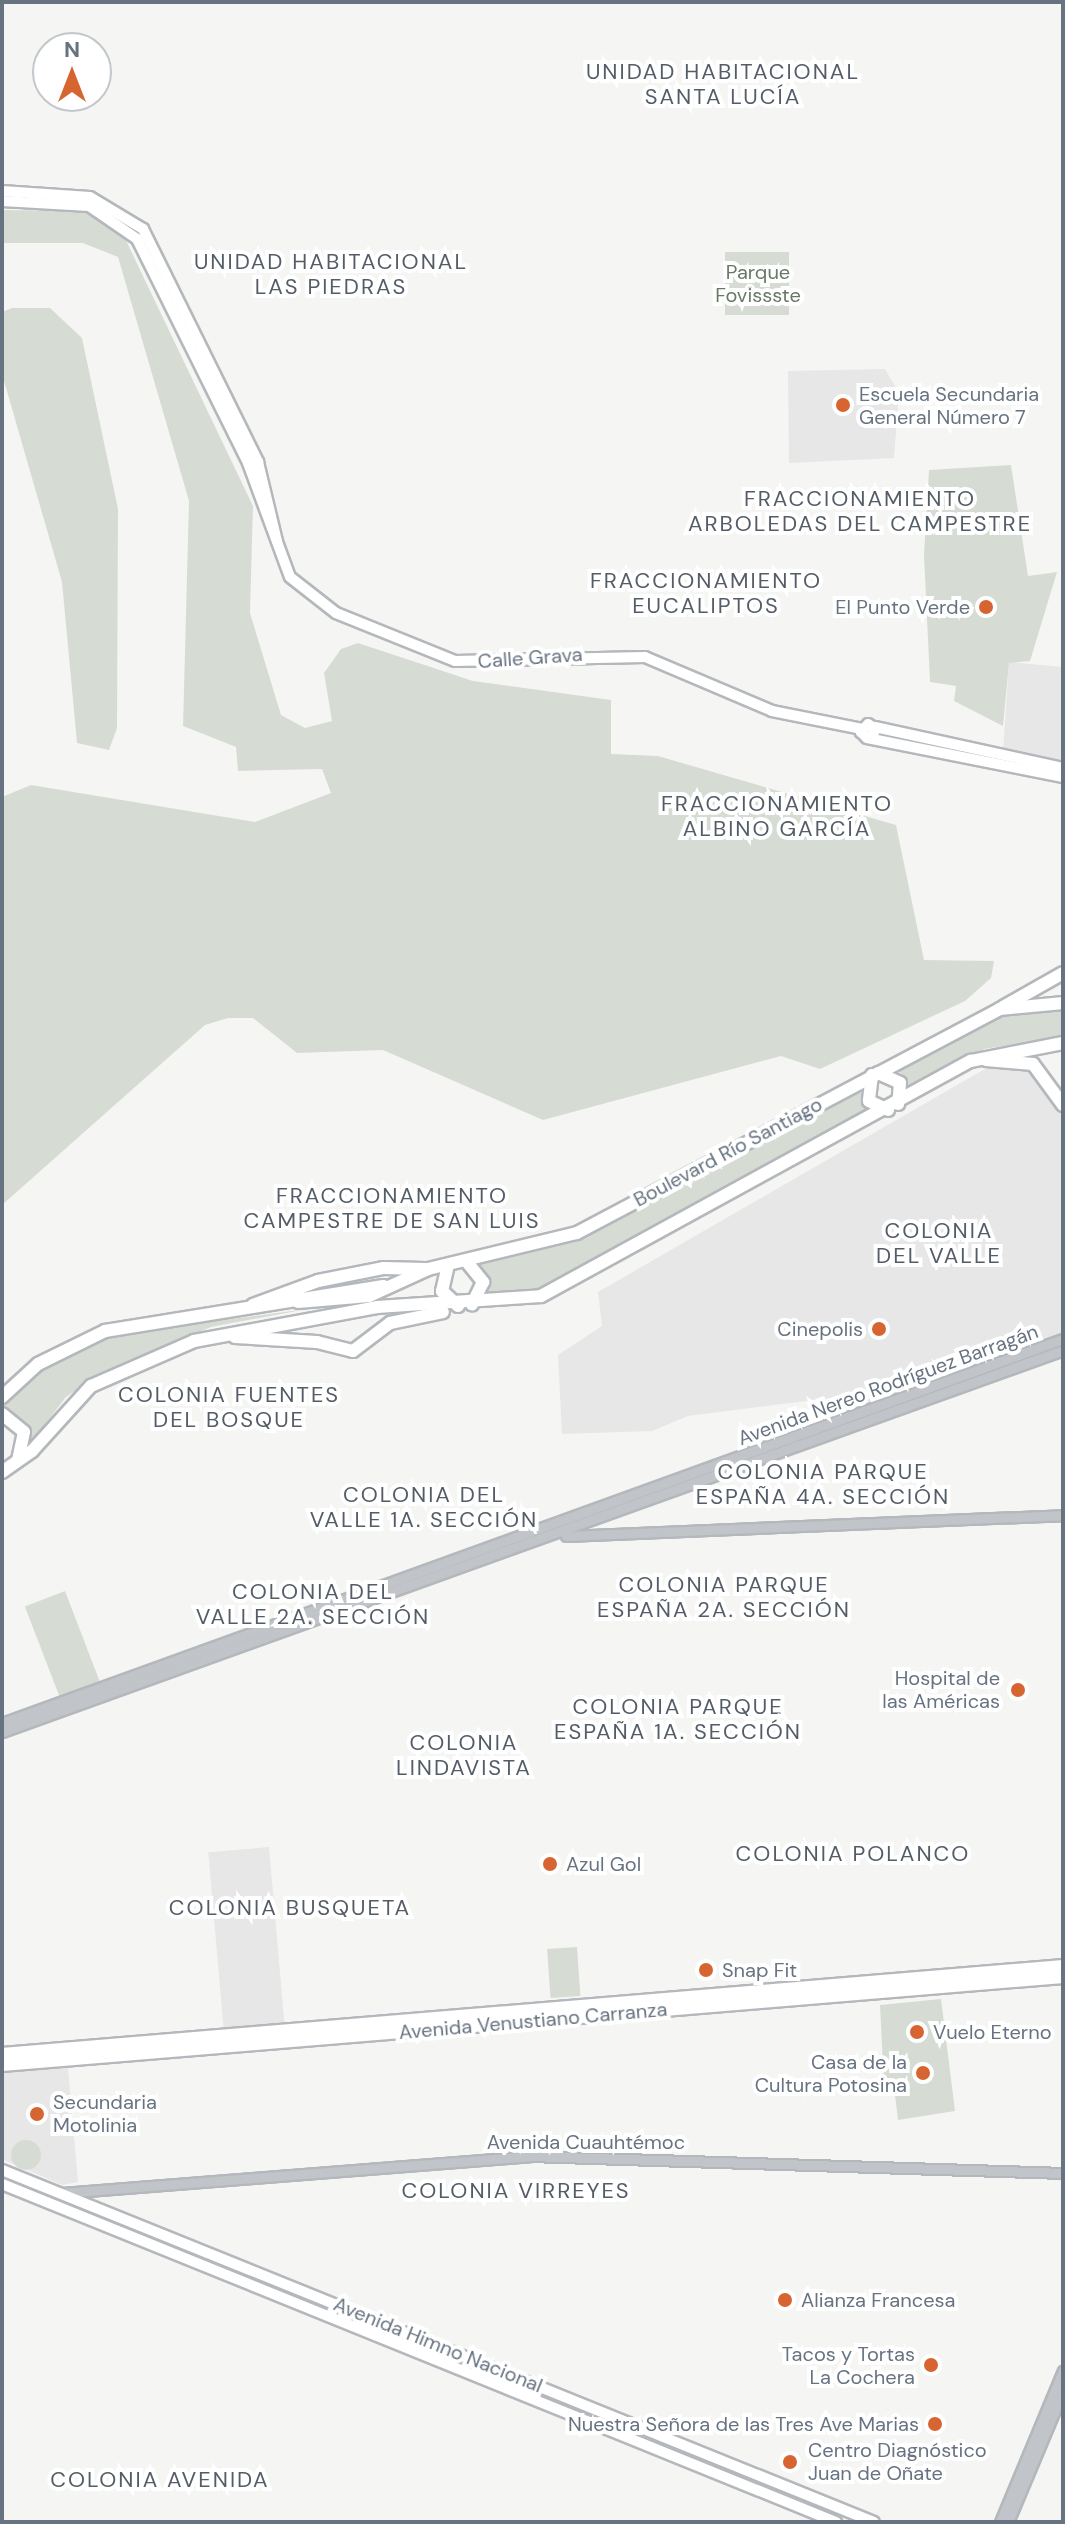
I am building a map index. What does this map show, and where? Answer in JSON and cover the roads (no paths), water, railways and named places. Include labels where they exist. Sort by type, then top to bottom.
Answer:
[{"type":"main road","name":"Calle Grava","points":[[2,191],[90,197],[143,229],[258,462],[278,551]]},
{"type":"main road","name":"Calle Grava","points":[[2,201],[89,206],[137,239],[248,463],[278,551],[306,594],[388,639],[445,660],[645,657],[763,707],[868,730]]},
{"type":"main road","points":[[868,730],[1063,768]]},
{"type":"main road","points":[[868,730],[1063,777]]},
{"type":"main road","points":[[1000,1009],[1063,973]]},
{"type":"main road","name":"Boulevard Río Santiago","points":[[2,1397],[47,1358],[105,1331],[298,1302],[369,1296],[428,1269],[577,1233],[1000,1009],[1063,1003]]},
{"type":"main road","name":"Boulevard Río Santiago","points":[[2,1472],[17,1463],[91,1386],[194,1341],[275,1325],[398,1308],[467,1306],[541,1296],[893,1107],[971,1061],[1063,1043]]},
{"type":"main road","points":[[971,1061],[1033,1064],[1063,1105]]},
{"type":"main road","points":[[875,1074],[900,1083],[893,1107],[866,1096],[875,1074]]},
{"type":"main road","points":[[194,1341],[260,1337],[353,1351],[390,1323],[467,1306],[483,1282],[467,1262]]},
{"type":"main road","points":[[448,1265],[442,1291],[467,1306]]},
{"type":"main road","points":[[247,1309],[318,1281],[383,1268],[428,1269]]},
{"type":"main road","points":[[2,1414],[24,1432],[17,1463]]},
{"type":"main road","name":"Avenida Venustiano Carranza","points":[[2,2054],[1063,1966]]},
{"type":"main road","name":"Avenida Venustiano Carranza","points":[[2,2065],[1063,1977]]},
{"type":"main road","name":"Avenida Himno Nacional","points":[[2,2170],[874,2522]]},
{"type":"main road","name":"Avenida Himno Nacional","points":[[2,2184],[836,2522]]},
{"type":"street","name":"Avenida Nereo Rodríguez Barragán","points":[[2,1723],[1063,1339]]},
{"type":"street","name":"Avenida Nereo Rodríguez Barragán","points":[[2,1732],[555,1537],[1063,1350]]},
{"type":"street","points":[[555,1537],[1063,1515]]},
{"type":"street","name":"Avenida Cuauhtémoc","points":[[63,2193],[529,2156],[1063,2173]]},
{"type":"street","points":[[1000,2522],[1063,2371]]},
{"type":"street","points":[[1008,2522],[1063,2391]]},
{"type":"place","name":"Escuela Secundaria General Número 7","points":[[843,405]]},
{"type":"place","name":"El Punto Verde","points":[[986,607]]},
{"type":"place","name":"Cinepolis","points":[[879,1329]]},
{"type":"place","name":"Hospital de las Américas","points":[[1018,1690]]},
{"type":"place","name":"Azul Gol","points":[[550,1864]]},
{"type":"place","name":"Snap Fit","points":[[706,1970]]},
{"type":"place","name":"Vuelo Eterno","points":[[917,2032]]},
{"type":"place","name":"Casa de la Cultura Potosina","points":[[923,2073]]},
{"type":"place","name":"Secundaria Motolinia","points":[[37,2114]]},
{"type":"place","name":"Alianza Francesa","points":[[785,2300]]},
{"type":"place","name":"Tacos y Tortas La Cochera","points":[[931,2365]]},
{"type":"place","name":"Nuestra Señora de las Tres Ave Marias","points":[[935,2424]]},
{"type":"place","name":"Centro Diagnóstico Juan de Oñate","points":[[790,2462]]},
{"type":"district","name":"UNIDAD HABITACIONAL SANTA LUCÍA","points":[[723,84]]},
{"type":"district","name":"UNIDAD HABITACIONAL LAS PIEDRAS","points":[[331,274]]},
{"type":"district","name":"FRACCIONAMIENTO ARBOLEDAS DEL CAMPESTRE","points":[[860,510]]},
{"type":"district","name":"FRACCIONAMIENTO EUCALIPTOS","points":[[706,592]]},
{"type":"district","name":"FRACCIONAMIENTO ALBINO GARCÍA","points":[[777,816]]},
{"type":"district","name":"FRACCIONAMIENTO CAMPESTRE DE SAN LUIS","points":[[392,1208]]},
{"type":"district","name":"COLONIA DEL VALLE","points":[[939,1242]]},
{"type":"district","name":"COLONIA FUENTES DEL BOSQUE","points":[[229,1406]]},
{"type":"district","name":"COLONIA PARQUE ESPAÑA 4A. SECCIÓN","points":[[823,1484]]},
{"type":"district","name":"COLONIA DEL VALLE 1A. SECCIÓN","points":[[424,1506]]},
{"type":"district","name":"COLONIA PARQUE ESPAÑA 2A. SECCIÓN","points":[[724,1596]]},
{"type":"district","name":"COLONIA DEL VALLE 2A. SECCIÓN","points":[[313,1604]]},
{"type":"district","name":"COLONIA PARQUE ESPAÑA 1A. SECCIÓN","points":[[678,1718]]},
{"type":"district","name":"COLONIA LINDAVISTA","points":[[464,1754]]},
{"type":"district","name":"COLONIA POLANCO","points":[[853,1854]]},
{"type":"district","name":"COLONIA BUSQUETA","points":[[290,1908]]},
{"type":"district","name":"COLONIA VIRREYES","points":[[516,2191]]},
{"type":"district","name":"COLONIA AVENIDA","points":[[160,2480]]},
{"type":"park label","name":"Parque Fovissste","points":[[758,284]]}]
